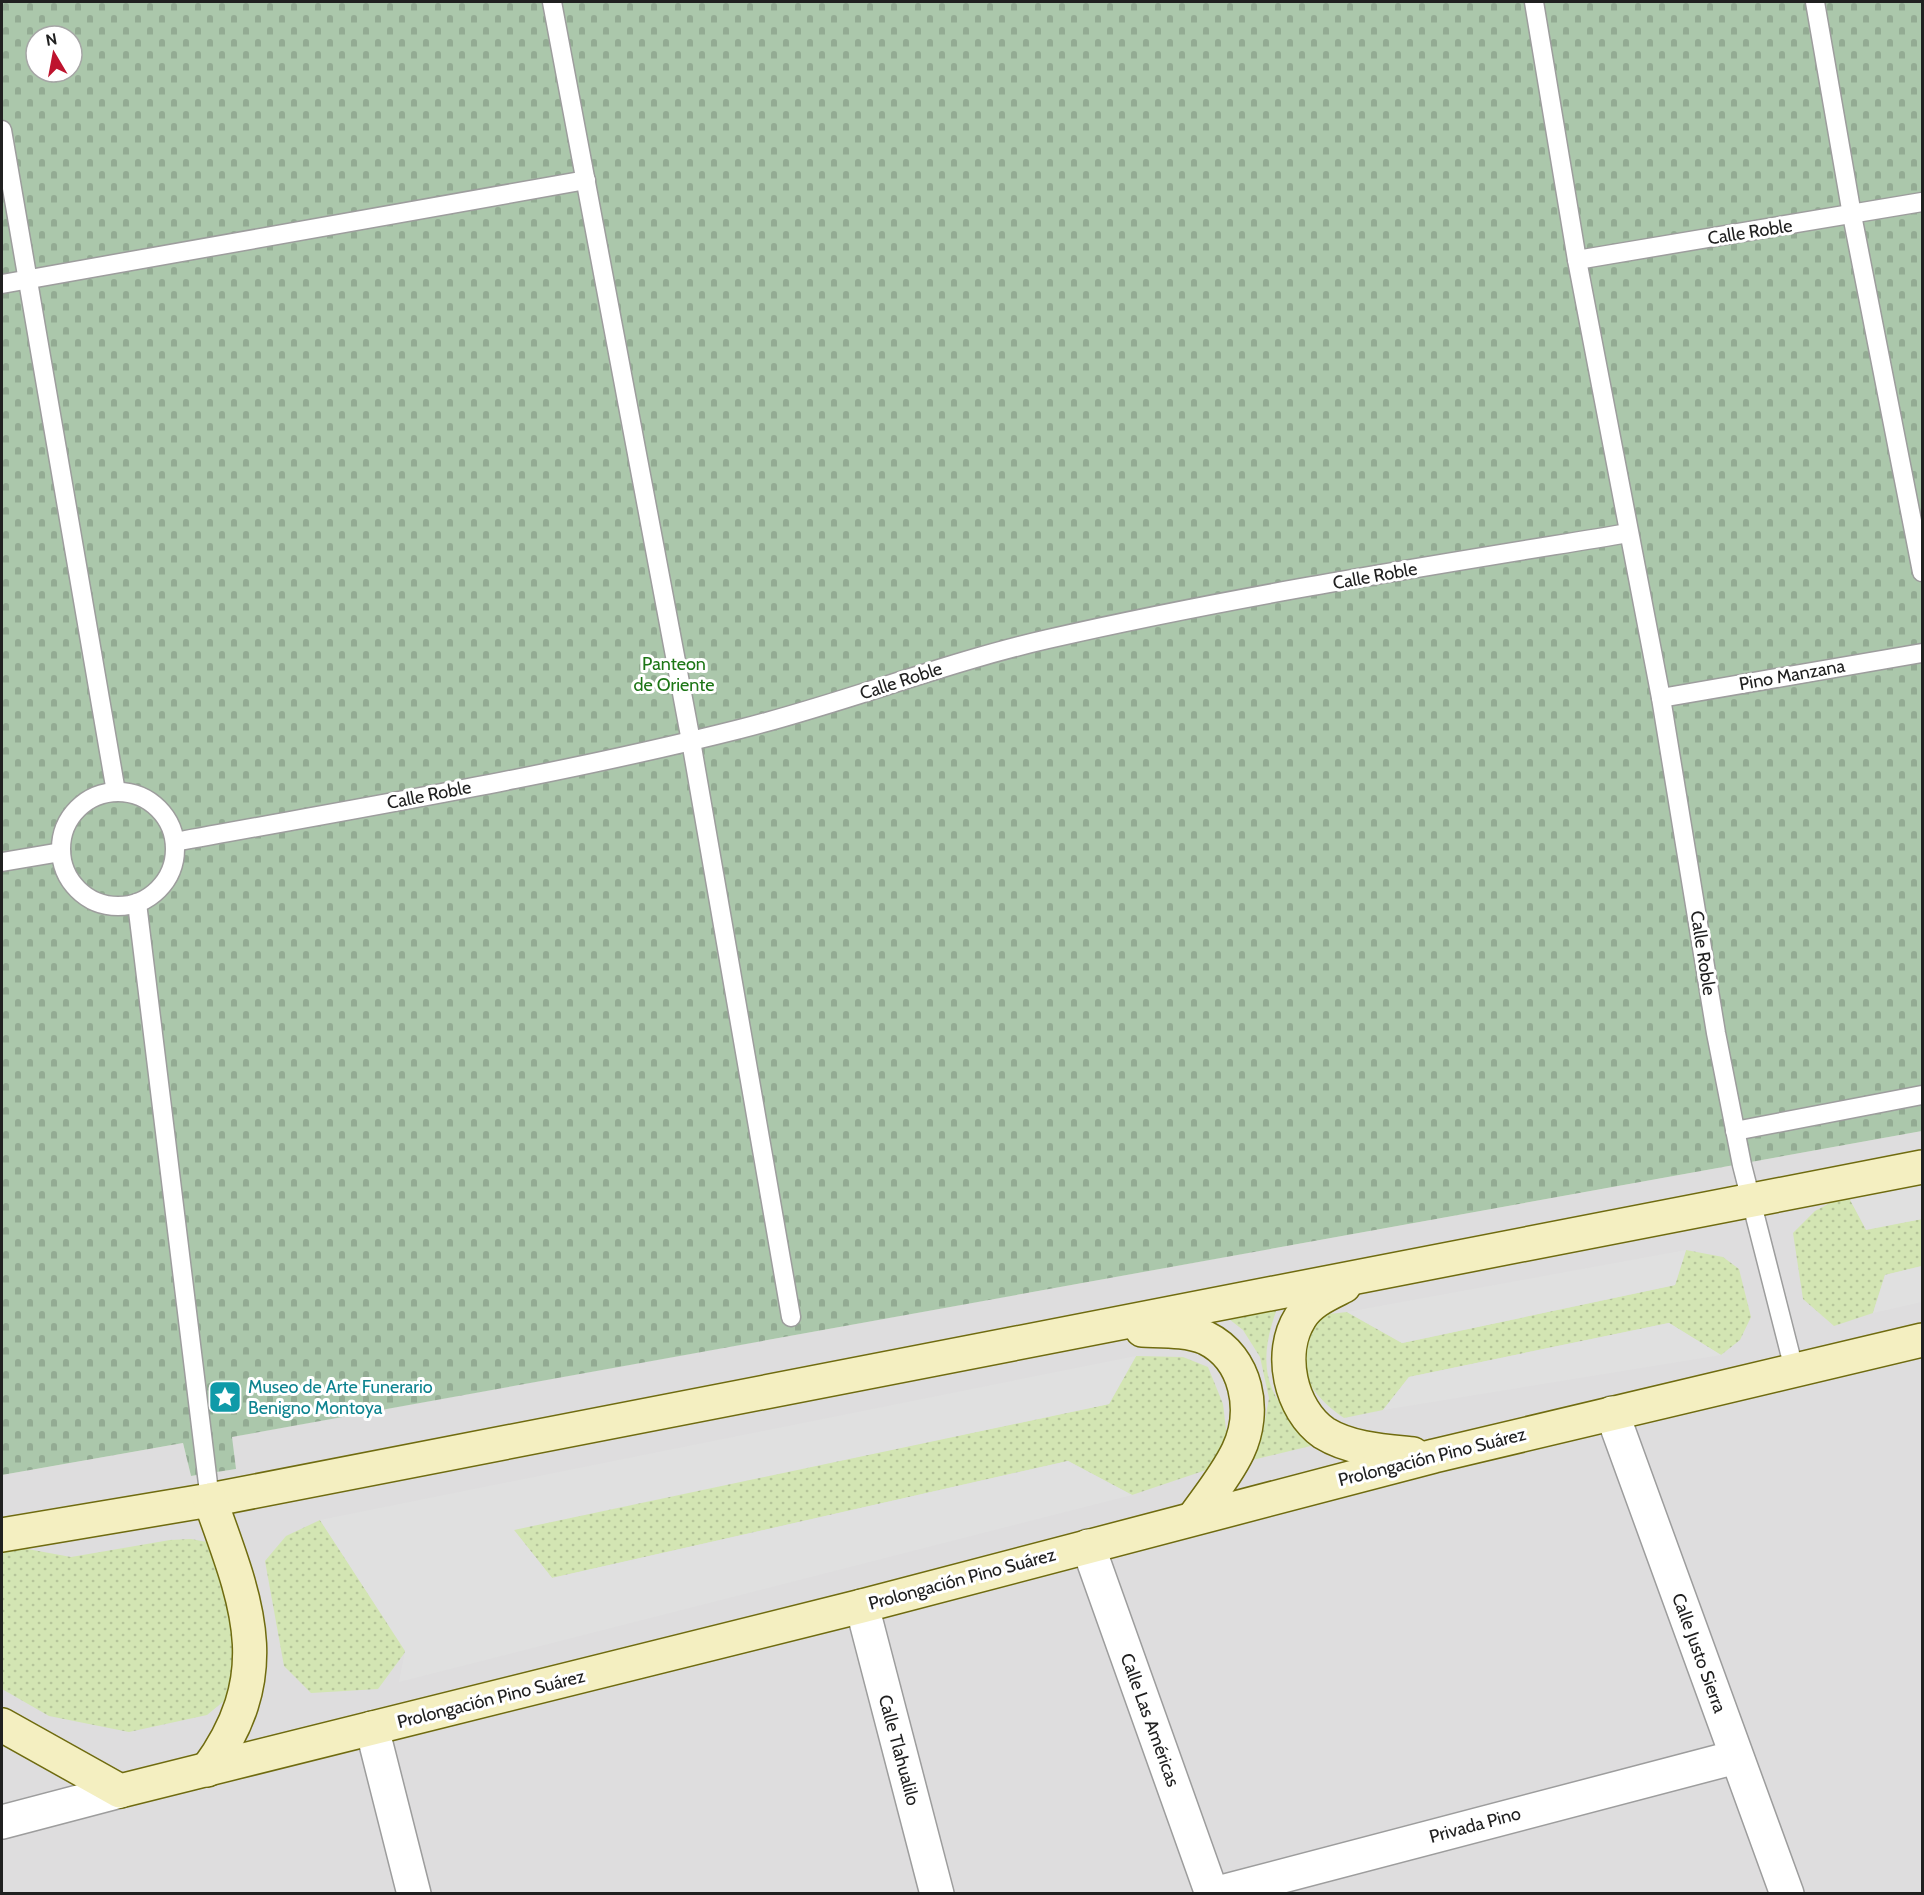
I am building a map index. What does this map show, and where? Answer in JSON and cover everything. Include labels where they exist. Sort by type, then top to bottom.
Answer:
[{"type":"main road","points":[[2,1535],[210,1500],[1923,1167]]},
{"type":"main road","points":[[1364,1276],[1316,1300],[1300,1316],[1290,1341],[1293,1389],[1306,1416],[1325,1433],[1352,1445],[1434,1456]]},
{"type":"main road","points":[[1084,1330],[1176,1331],[1204,1338],[1225,1349],[1238,1369],[1247,1391],[1248,1416],[1239,1449],[1221,1482],[1195,1516]]},
{"type":"main road","name":"Prolongación Pino Suárez","points":[[120,1791],[862,1606],[1195,1516],[1434,1456],[1923,1340]]},
{"type":"main road","points":[[207,1770],[224,1747],[245,1701],[250,1651],[243,1600],[210,1500]]},
{"type":"main road","points":[[2,1725],[120,1791]]},
{"type":"street","name":"Calle Justo Sierra","points":[[1612,1413],[1787,1893]]},
{"type":"street","name":"Calle Las Américas","points":[[1088,1546],[1213,1893]]},
{"type":"street","name":"Calle Tlahualilo","points":[[862,1606],[937,1893]]},
{"type":"street","points":[[372,1728],[414,1893]]},
{"type":"street","name":"Privada Pino","points":[[1213,1893],[1736,1757]]},
{"type":"street","name":"Prolongación Pino Suárez","points":[[2,1822],[120,1791]]},
{"type":"lane","points":[[552,2],[691,741],[791,1317]]},
{"type":"lane","name":"Calle Roble","points":[[1534,2],[1577,260],[1661,698],[1735,1131],[1794,1369]]},
{"type":"lane","points":[[1815,2],[1852,216],[1923,572]]},
{"type":"lane","points":[[2,130],[26,280],[116,792]]},
{"type":"lane","points":[[2,284],[586,180]]},
{"type":"lane","name":"Calle Roble","points":[[1577,260],[1852,216],[1923,202]]},
{"type":"lane","name":"Calle Roble","points":[[175,842],[614,760],[756,725],[952,664],[1045,639],[1155,615],[1629,532]]},
{"type":"lane","name":"Pino Manzana","points":[[1661,698],[1923,653]]},
{"type":"lane","points":[[116,792],[137,795],[155,805],[169,822],[175,842],[174,861],[167,879],[154,893],[137,903],[120,906],[102,903],[86,896],[73,884],[64,869],[61,852],[64,830],[76,810],[94,797],[116,792]]},
{"type":"lane","points":[[2,862],[61,852]]},
{"type":"lane","points":[[137,903],[210,1500]]},
{"type":"lane","points":[[1735,1131],[1923,1095]]},
{"type":"shaded area","points":[[1922,1131],[1922,1893],[2,1894],[2,1475],[183,1443],[191,1476],[235,1469],[231,1437]]},
{"type":"shaded area","points":[[1922,1180],[1922,1219],[1866,1230],[1847,1194]]},
{"type":"shaded area","points":[[1686,1250],[1675,1285],[1402,1343],[1347,1312]]},
{"type":"shaded area","points":[[1922,1266],[1922,1302],[1873,1313],[1885,1275]]},
{"type":"shaded area","points":[[1669,1323],[1721,1355],[1383,1410],[1409,1377]]},
{"type":"shaded area","points":[[1136,1356],[1109,1404],[514,1530],[552,1578],[1068,1461],[1132,1495],[399,1682],[405,1651],[320,1520]]},
{"type":"green space","name":"Panteon de Oriente","points":[[2,2],[1922,2],[1922,1131],[232,1437],[236,1469],[191,1476],[183,1443],[2,1475]]},
{"type":"green space","points":[[1847,1194],[1866,1229],[1922,1219],[1922,1266],[1885,1275],[1873,1313],[1834,1326],[1803,1299],[1793,1233],[1815,1211]]},
{"type":"green space","points":[[1686,1250],[1723,1257],[1739,1269],[1751,1317],[1740,1340],[1721,1355],[1669,1323],[1409,1377],[1383,1410],[1344,1418],[1319,1396],[1305,1372],[1303,1358],[1305,1345],[1310,1330],[1320,1315],[1347,1312],[1402,1343],[1675,1285]]},
{"type":"green space","points":[[1280,1301],[1267,1345],[1266,1363],[1269,1380],[1286,1412],[1319,1444],[1248,1461],[1263,1432],[1269,1398],[1260,1357],[1243,1330],[1220,1312]]},
{"type":"green space","points":[[1136,1356],[1183,1357],[1208,1367],[1223,1404],[1227,1438],[1215,1467],[1132,1495],[1068,1461],[552,1578],[513,1529],[1109,1404]]},
{"type":"green space","points":[[320,1520],[406,1651],[378,1689],[311,1693],[284,1666],[265,1561],[286,1536]]},
{"type":"green space","points":[[191,1539],[207,1542],[223,1553],[244,1671],[230,1696],[207,1715],[129,1732],[49,1716],[2,1689],[2,1548],[11,1546],[71,1557],[170,1540]]},
{"type":"place","name":"Museo de Arte Funerario Benigno Montoya","points":[[225,1397]]}]
